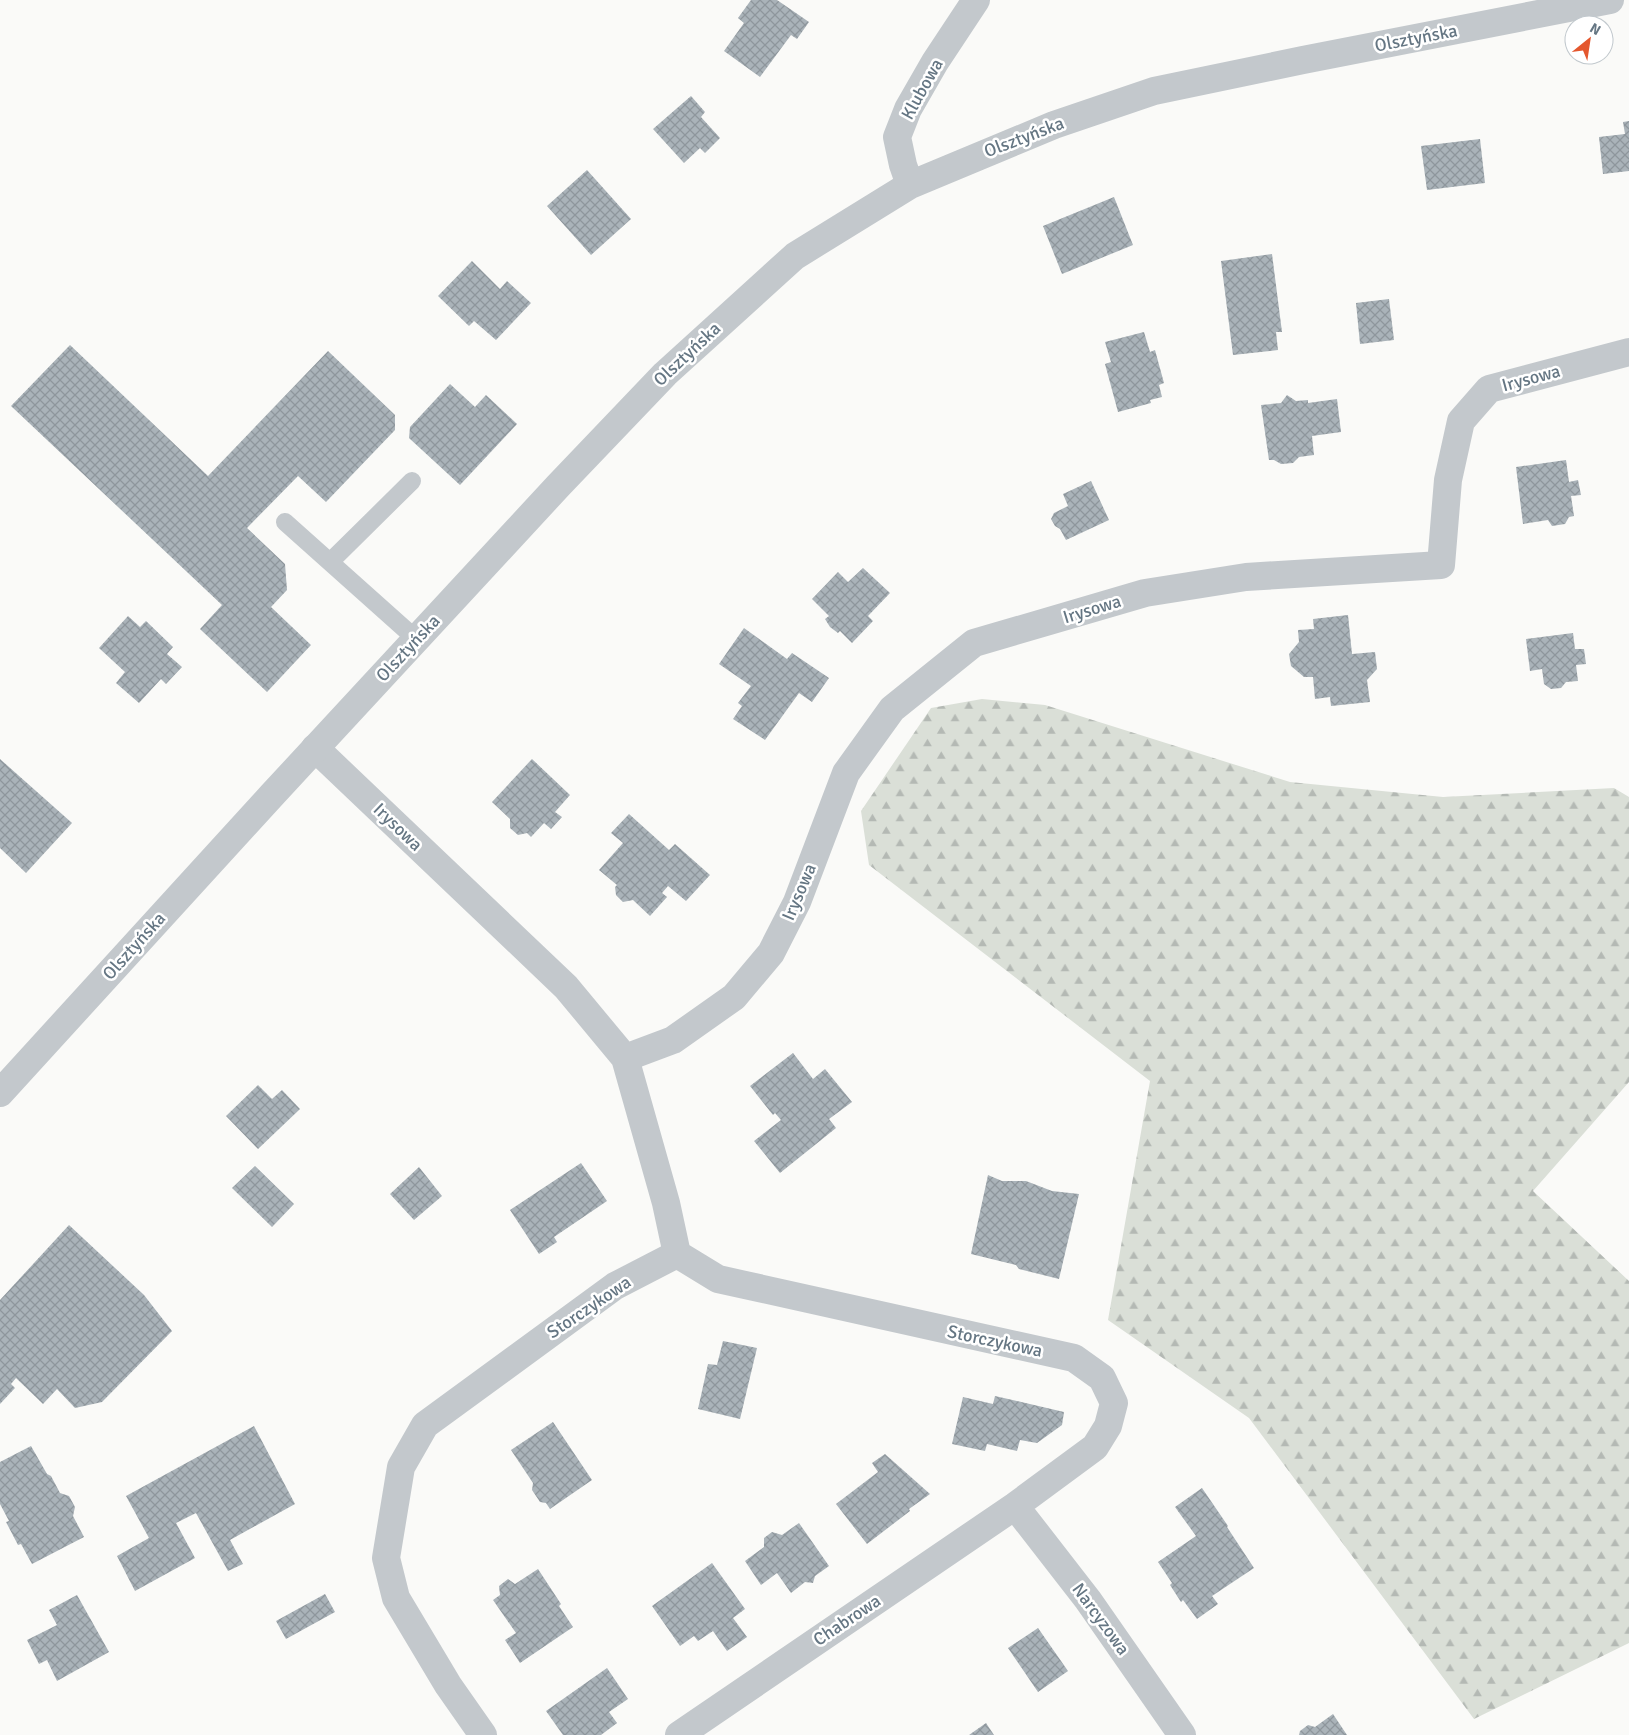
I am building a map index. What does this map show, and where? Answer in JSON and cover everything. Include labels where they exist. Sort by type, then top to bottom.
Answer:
[{"type":"street","name":"Klubowa","points":[[910,185],[903,165],[897,137],[908,109],[935,62],[976,0]]},
{"type":"street","name":"Olsztyńska","points":[[0,1092],[315,748],[665,374],[795,256],[910,185],[1054,125],[1154,92],[1303,60],[1610,0]]},
{"type":"street","name":"Irysowa","points":[[625,1058],[673,1040],[734,997],[772,953],[797,902],[846,774],[892,709],[974,642],[1145,593],[1246,577],[1441,565],[1448,480],[1461,421],[1488,389],[1629,352]]},
{"type":"street","name":"Irysowa","points":[[315,748],[566,987],[625,1058],[666,1203],[678,1254]]},
{"type":"street","name":"Storczykowa","points":[[483,1735],[448,1685],[396,1598],[386,1558],[401,1467],[425,1425],[615,1286],[678,1254],[718,1279],[1074,1358],[1102,1378],[1114,1403],[1108,1426],[1095,1447],[1015,1506]]},
{"type":"street","name":"Chabrowa","points":[[679,1735],[1015,1506]]},
{"type":"street","name":"Narcyzowa","points":[[1015,1506],[1088,1600],[1182,1735]]},
{"type":"lane","points":[[330,562],[412,481]]},
{"type":"lane","points":[[285,522],[416,639]]},
{"type":"green space","points":[[982,699],[1045,705],[1290,782],[1443,797],[1614,788],[1629,797],[1629,1082],[1533,1191],[1629,1281],[1629,1643],[1474,1719],[1249,1418],[1108,1320],[1150,1081],[869,865],[861,811],[931,708]]},
{"type":"building","points":[[751,0],[777,0],[809,22],[797,39],[791,35],[760,77],[724,51],[744,23],[738,18]]},
{"type":"building","points":[[691,96],[705,112],[701,117],[720,138],[705,153],[700,148],[684,163],[653,129]]},
{"type":"building","points":[[1629,121],[1629,171],[1603,174],[1599,137],[1625,134],[1623,122]]},
{"type":"building","points":[[1480,139],[1485,183],[1427,190],[1421,146]]},
{"type":"building","points":[[587,170],[631,219],[591,255],[547,206]]},
{"type":"building","points":[[1114,197],[1133,245],[1062,274],[1043,226]]},
{"type":"building","points":[[1272,254],[1282,332],[1276,332],[1278,350],[1233,355],[1221,261]]},
{"type":"building","points":[[472,261],[500,289],[507,281],[531,303],[496,340],[474,321],[469,326],[438,296]]},
{"type":"building","points":[[1389,299],[1394,340],[1360,344],[1356,303]]},
{"type":"building","points":[[1144,332],[1150,352],[1155,350],[1164,383],[1159,385],[1162,397],[1150,400],[1151,403],[1118,412],[1105,364],[1111,362],[1105,342]]},
{"type":"building","points":[[70,345],[208,476],[328,351],[395,415],[395,430],[326,502],[298,476],[247,528],[285,564],[287,590],[271,607],[311,645],[267,692],[200,629],[222,605],[11,406]]},
{"type":"building","points":[[450,384],[475,407],[486,395],[517,424],[460,485],[409,438],[410,427]]},
{"type":"building","points":[[1287,395],[1296,401],[1308,400],[1308,403],[1337,399],[1341,432],[1312,436],[1314,455],[1299,457],[1293,463],[1281,464],[1274,460],[1269,460],[1261,405],[1281,403]]},
{"type":"building","points":[[1566,460],[1569,482],[1578,480],[1581,495],[1571,496],[1574,516],[1569,517],[1565,524],[1552,526],[1548,520],[1523,524],[1516,467]]},
{"type":"building","points":[[1091,481],[1109,520],[1066,540],[1060,529],[1055,526],[1051,519],[1054,513],[1068,506],[1063,494]]},
{"type":"building","points":[[863,568],[890,593],[868,616],[873,621],[852,643],[840,631],[838,633],[830,627],[825,619],[829,616],[812,599],[838,572],[848,582]]},
{"type":"building","points":[[1348,615],[1352,654],[1375,652],[1377,669],[1367,680],[1370,702],[1331,706],[1330,697],[1315,699],[1313,677],[1304,677],[1291,666],[1289,654],[1299,642],[1298,630],[1314,629],[1313,619]]},
{"type":"building","points":[[128,616],[140,627],[146,621],[173,647],[167,654],[182,667],[166,684],[161,679],[139,703],[116,683],[125,672],[99,648]]},
{"type":"building","points":[[744,628],[787,659],[792,653],[829,678],[812,702],[799,693],[765,740],[733,719],[742,706],[738,703],[751,686],[719,664]]},
{"type":"building","points":[[1573,633],[1575,649],[1584,649],[1586,664],[1576,665],[1578,681],[1566,682],[1561,688],[1551,689],[1544,684],[1542,669],[1530,671],[1526,639]]},
{"type":"building","points":[[0,759],[72,823],[26,873],[0,848]]},
{"type":"building","points":[[532,759],[570,795],[555,812],[562,817],[551,829],[544,823],[531,837],[527,833],[518,835],[510,828],[510,819],[492,802]]},
{"type":"building","points":[[629,814],[669,850],[675,844],[710,875],[686,901],[668,886],[662,893],[667,897],[650,916],[633,900],[623,902],[616,895],[615,887],[617,885],[599,870],[623,843],[611,833]]},
{"type":"building","points":[[793,1053],[813,1079],[825,1069],[852,1102],[829,1119],[836,1128],[780,1173],[754,1141],[781,1120],[775,1113],[773,1115],[750,1086]]},
{"type":"building","points":[[258,1085],[272,1099],[282,1090],[300,1109],[258,1149],[226,1116]]},
{"type":"building","points":[[581,1163],[607,1201],[554,1237],[557,1242],[539,1254],[510,1210]]},
{"type":"building","points":[[255,1166],[294,1204],[272,1227],[232,1188]]},
{"type":"building","points":[[419,1167],[442,1196],[414,1220],[390,1194]]},
{"type":"building","points":[[988,1175],[1002,1181],[1026,1181],[1052,1191],[1079,1194],[1059,1279],[1019,1269],[1016,1265],[971,1254]]},
{"type":"building","points":[[69,1225],[144,1295],[172,1331],[102,1402],[75,1408],[57,1389],[43,1404],[16,1378],[11,1384],[15,1388],[0,1404],[0,1300]]},
{"type":"building","points":[[723,1341],[757,1348],[740,1419],[698,1409],[708,1364],[717,1365]]},
{"type":"building","points":[[995,1396],[1064,1412],[1062,1425],[1037,1443],[1020,1440],[1017,1451],[987,1444],[985,1451],[952,1444],[963,1397],[993,1404]]},
{"type":"building","points":[[553,1422],[592,1480],[550,1509],[546,1503],[540,1502],[532,1490],[533,1483],[511,1450]]},
{"type":"building","points":[[254,1426],[295,1504],[230,1540],[243,1564],[228,1571],[196,1513],[176,1523],[195,1558],[135,1591],[117,1556],[149,1538],[126,1496]]},
{"type":"building","points":[[31,1446],[60,1493],[69,1496],[75,1507],[73,1516],[84,1537],[32,1564],[21,1544],[18,1545],[6,1522],[9,1521],[0,1504],[0,1462]]},
{"type":"building","points":[[885,1454],[930,1494],[867,1544],[836,1504],[878,1472],[872,1463]]},
{"type":"building","points":[[1202,1488],[1254,1568],[1212,1596],[1218,1604],[1197,1619],[1183,1600],[1181,1602],[1170,1585],[1172,1583],[1158,1562],[1196,1536],[1175,1507]]},
{"type":"building","points":[[799,1523],[829,1566],[815,1576],[813,1583],[805,1582],[791,1593],[777,1573],[761,1585],[745,1561],[764,1547],[764,1538],[772,1532],[782,1535]]},
{"type":"building","points":[[712,1563],[745,1609],[733,1618],[747,1637],[727,1651],[713,1631],[698,1641],[694,1636],[680,1646],[652,1606]]},
{"type":"building","points":[[538,1569],[561,1604],[559,1606],[573,1627],[520,1663],[505,1640],[516,1633],[493,1600],[500,1595],[499,1586],[508,1579],[515,1584]]},
{"type":"building","points":[[325,1594],[335,1612],[286,1639],[276,1621]]},
{"type":"building","points":[[77,1595],[109,1652],[57,1681],[47,1660],[39,1664],[27,1640],[57,1625],[49,1610]]},
{"type":"building","points":[[1038,1628],[1068,1671],[1038,1692],[1008,1648]]},
{"type":"building","points":[[607,1668],[628,1699],[609,1712],[617,1723],[601,1735],[563,1735],[546,1711]]},
{"type":"building","points":[[1333,1714],[1347,1735],[1299,1735],[1300,1731],[1308,1725],[1315,1727]]},
{"type":"building","points":[[986,1723],[994,1735],[969,1735]]}]
